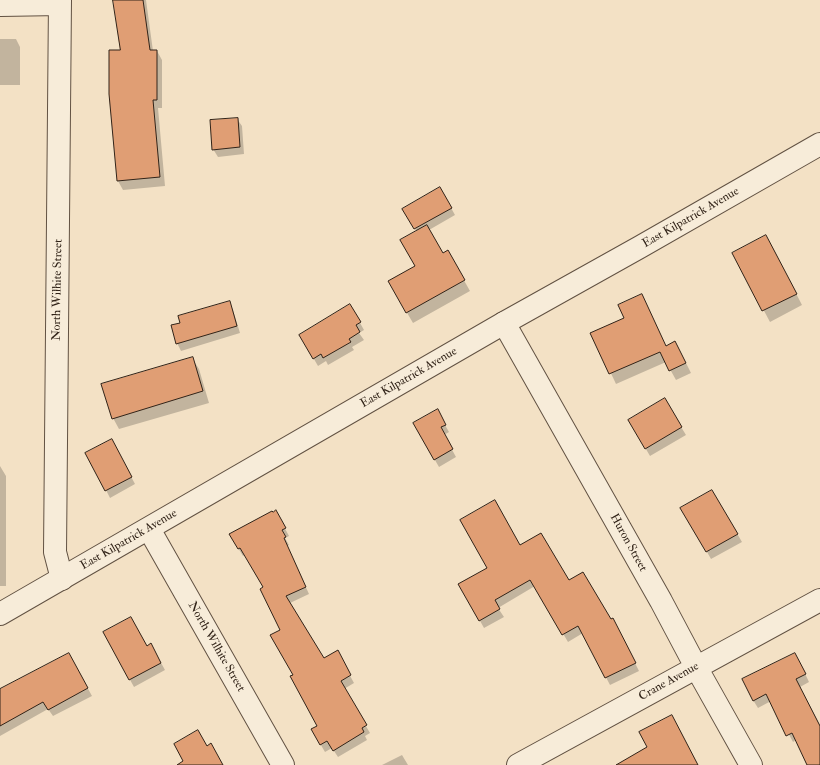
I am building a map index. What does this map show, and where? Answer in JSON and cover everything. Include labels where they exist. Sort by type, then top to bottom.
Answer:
[{"type":"street","points":[[0,4],[60,2]]},
{"type":"street","name":"North Wilhite Street","points":[[60,2],[55,552],[62,579]]},
{"type":"street","name":"East Kilpatrick Avenue","points":[[0,614],[504,322],[819,147]]},
{"type":"street","name":"Huron Street","points":[[504,322],[661,601],[751,765]]},
{"type":"street","name":"North Wilhite Street","points":[[149,529],[283,765]]},
{"type":"street","name":"Crane Avenue","points":[[518,765],[820,600]]},
{"type":"building","points":[[113,0],[143,0],[150,50],[157,50],[157,100],[153,100],[160,177],[117,181],[109,94],[109,50],[120,50]]},
{"type":"building","points":[[238,118],[240,147],[212,150],[210,120]]},
{"type":"building","points":[[440,187],[452,208],[414,229],[402,209]]},
{"type":"building","points":[[427,225],[443,253],[448,250],[465,280],[406,313],[388,281],[415,266],[400,240]]},
{"type":"building","points":[[766,235],[797,294],[762,311],[732,253]]},
{"type":"building","points":[[642,294],[666,346],[675,341],[686,363],[669,371],[660,352],[609,374],[590,333],[624,318],[618,305]]},
{"type":"building","points":[[230,301],[237,326],[176,344],[171,325],[180,323],[178,316]]},
{"type":"building","points":[[350,304],[361,322],[356,325],[360,332],[349,339],[351,342],[323,358],[321,354],[313,359],[299,335]]},
{"type":"building","points":[[193,357],[203,391],[112,419],[101,384]]},
{"type":"building","points":[[665,398],[682,427],[645,449],[628,420]]},
{"type":"building","points":[[438,409],[446,425],[441,427],[453,449],[434,460],[413,423]]},
{"type":"building","points":[[112,439],[132,477],[105,491],[85,453]]},
{"type":"building","points":[[712,490],[738,534],[706,552],[680,508]]},
{"type":"building","points":[[495,500],[520,545],[541,533],[569,580],[583,572],[611,619],[613,618],[636,663],[605,678],[578,626],[562,635],[530,580],[495,600],[500,609],[479,621],[458,584],[487,568],[460,520]]},
{"type":"building","points":[[276,510],[286,528],[282,530],[286,537],[284,538],[306,587],[286,596],[324,658],[338,650],[351,675],[341,681],[367,725],[362,728],[364,732],[333,751],[327,741],[320,745],[311,729],[317,726],[290,676],[293,675],[270,635],[280,630],[260,589],[263,587],[240,548],[238,549],[229,534]]},
{"type":"building","points":[[131,617],[147,646],[151,643],[161,663],[129,680],[103,632]]},
{"type":"building","points":[[69,653],[88,688],[48,710],[43,702],[0,726],[0,689]]},
{"type":"building","points":[[795,653],[806,674],[796,679],[820,726],[820,765],[807,765],[792,733],[786,736],[766,694],[753,701],[742,679]]},
{"type":"building","points":[[672,715],[698,765],[616,765],[647,747],[639,732]]},
{"type":"building","points":[[198,730],[207,746],[211,743],[223,765],[177,765],[183,761],[174,744]]}]
